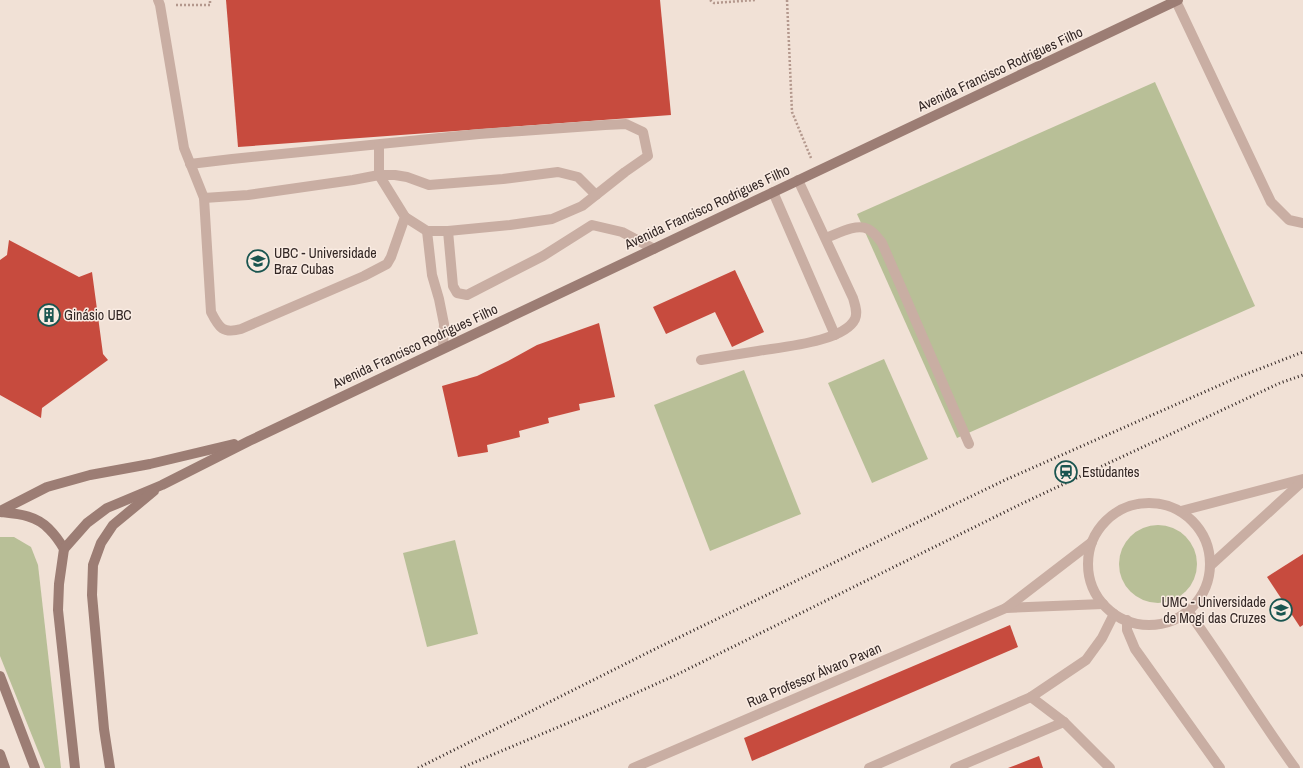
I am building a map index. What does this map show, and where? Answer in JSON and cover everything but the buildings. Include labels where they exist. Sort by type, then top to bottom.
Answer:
[{"type":"main road","name":"Avenida Francisco Rodrigues Filho","points":[[64,549],[87,523],[107,508],[162,485],[249,440],[1177,0]]},
{"type":"main road","name":"Avenida Francisco Rodrigues Filho","points":[[0,512],[47,487],[90,475],[150,464],[249,440]]},
{"type":"main road","points":[[110,768],[104,729],[92,595],[93,565],[101,542],[113,525],[162,485]]},
{"type":"main road","points":[[0,512],[26,515],[39,520],[49,528],[64,549],[59,584],[58,610],[75,768]]},
{"type":"main road","points":[[0,676],[35,768]]},
{"type":"main road","points":[[0,754],[5,768]]},
{"type":"street","points":[[1177,0],[1271,202],[1289,220],[1303,223]]},
{"type":"street","points":[[159,3],[184,148],[204,198],[211,312],[216,323],[223,329],[231,332],[241,329],[364,276],[388,264],[392,257],[404,217]]},
{"type":"street","points":[[190,164],[479,134],[626,124],[644,132],[648,156],[582,206],[552,219],[448,232],[427,232],[404,217],[379,175],[379,145]]},
{"type":"street","points":[[204,198],[255,194],[379,175],[407,177],[429,185],[503,179],[558,172],[578,177],[596,195]]},
{"type":"street","points":[[701,360],[808,343],[835,335],[847,327],[855,319],[857,310],[853,298],[798,180]]},
{"type":"street","points":[[773,192],[835,335]]},
{"type":"street","points":[[448,232],[453,286],[457,293],[467,295],[543,256],[592,225],[622,232],[654,248]]},
{"type":"street","points":[[826,238],[858,227],[867,228],[873,232],[882,243],[969,444]]},
{"type":"street","points":[[427,232],[432,275],[444,324],[443,348]]},
{"type":"street","points":[[1181,511],[1303,480]]},
{"type":"street","points":[[1211,565],[1303,480]]},
{"type":"street","points":[[1140,503],[1161,504],[1181,511],[1194,521],[1203,534],[1209,549],[1211,565],[1208,582],[1200,598],[1188,611],[1169,621],[1148,625],[1127,620],[1114,614],[1103,604],[1092,585],[1088,564],[1092,542],[1103,524],[1119,510],[1140,503]]},
{"type":"street","name":"Rua Professor Álvaro Pavan","points":[[633,768],[1006,608],[1092,542]]},
{"type":"street","name":"Rua Professor Álvaro Pavan","points":[[1006,608],[1103,604]]},
{"type":"street","points":[[1188,611],[1264,725],[1295,768]]},
{"type":"street","points":[[869,768],[1031,697],[1086,660],[1102,638],[1114,614]]},
{"type":"street","points":[[1127,620],[1127,630],[1135,648],[1220,768]]},
{"type":"street","points":[[1031,697],[1064,722],[1110,768]]},
{"type":"street","points":[[955,768],[1064,722]]},
{"type":"path","points":[[159,3],[210,5],[210,0]]},
{"type":"path","points":[[710,0],[714,3],[755,0]]},
{"type":"path","points":[[787,0],[792,112],[817,171]]},
{"type":"green space","points":[[1155,82],[1255,306],[957,438],[857,214]]},
{"type":"green space","points":[[884,359],[928,459],[872,483],[828,383]]},
{"type":"green space","points":[[744,370],[801,514],[710,551],[654,405]]},
{"type":"green space","points":[[1150,525],[1166,525],[1180,531],[1191,542],[1197,556],[1197,572],[1191,586],[1180,597],[1166,603],[1150,603],[1136,597],[1125,586],[1119,572],[1119,556],[1125,542],[1136,531]]},
{"type":"green space","points":[[0,537],[14,537],[31,547],[38,565],[61,768],[45,768],[0,656]]},
{"type":"green space","points":[[455,540],[478,634],[427,647],[403,553]]},
{"type":"railway","points":[[418,768],[657,648],[1005,480],[1236,378],[1303,352]]},
{"type":"railway","points":[[461,768],[587,715],[676,675],[1021,504],[1280,383],[1303,375]]},
{"type":"place","name":"UBC - Universidade Braz Cubas","points":[[258,261]]},
{"type":"place","name":"Ginásio UBC","points":[[49,315]]},
{"type":"place","name":"Estudantes","points":[[1066,472]]},
{"type":"place","name":"UMC - Universidade de Mogi das Cruzes","points":[[1281,610]]}]
